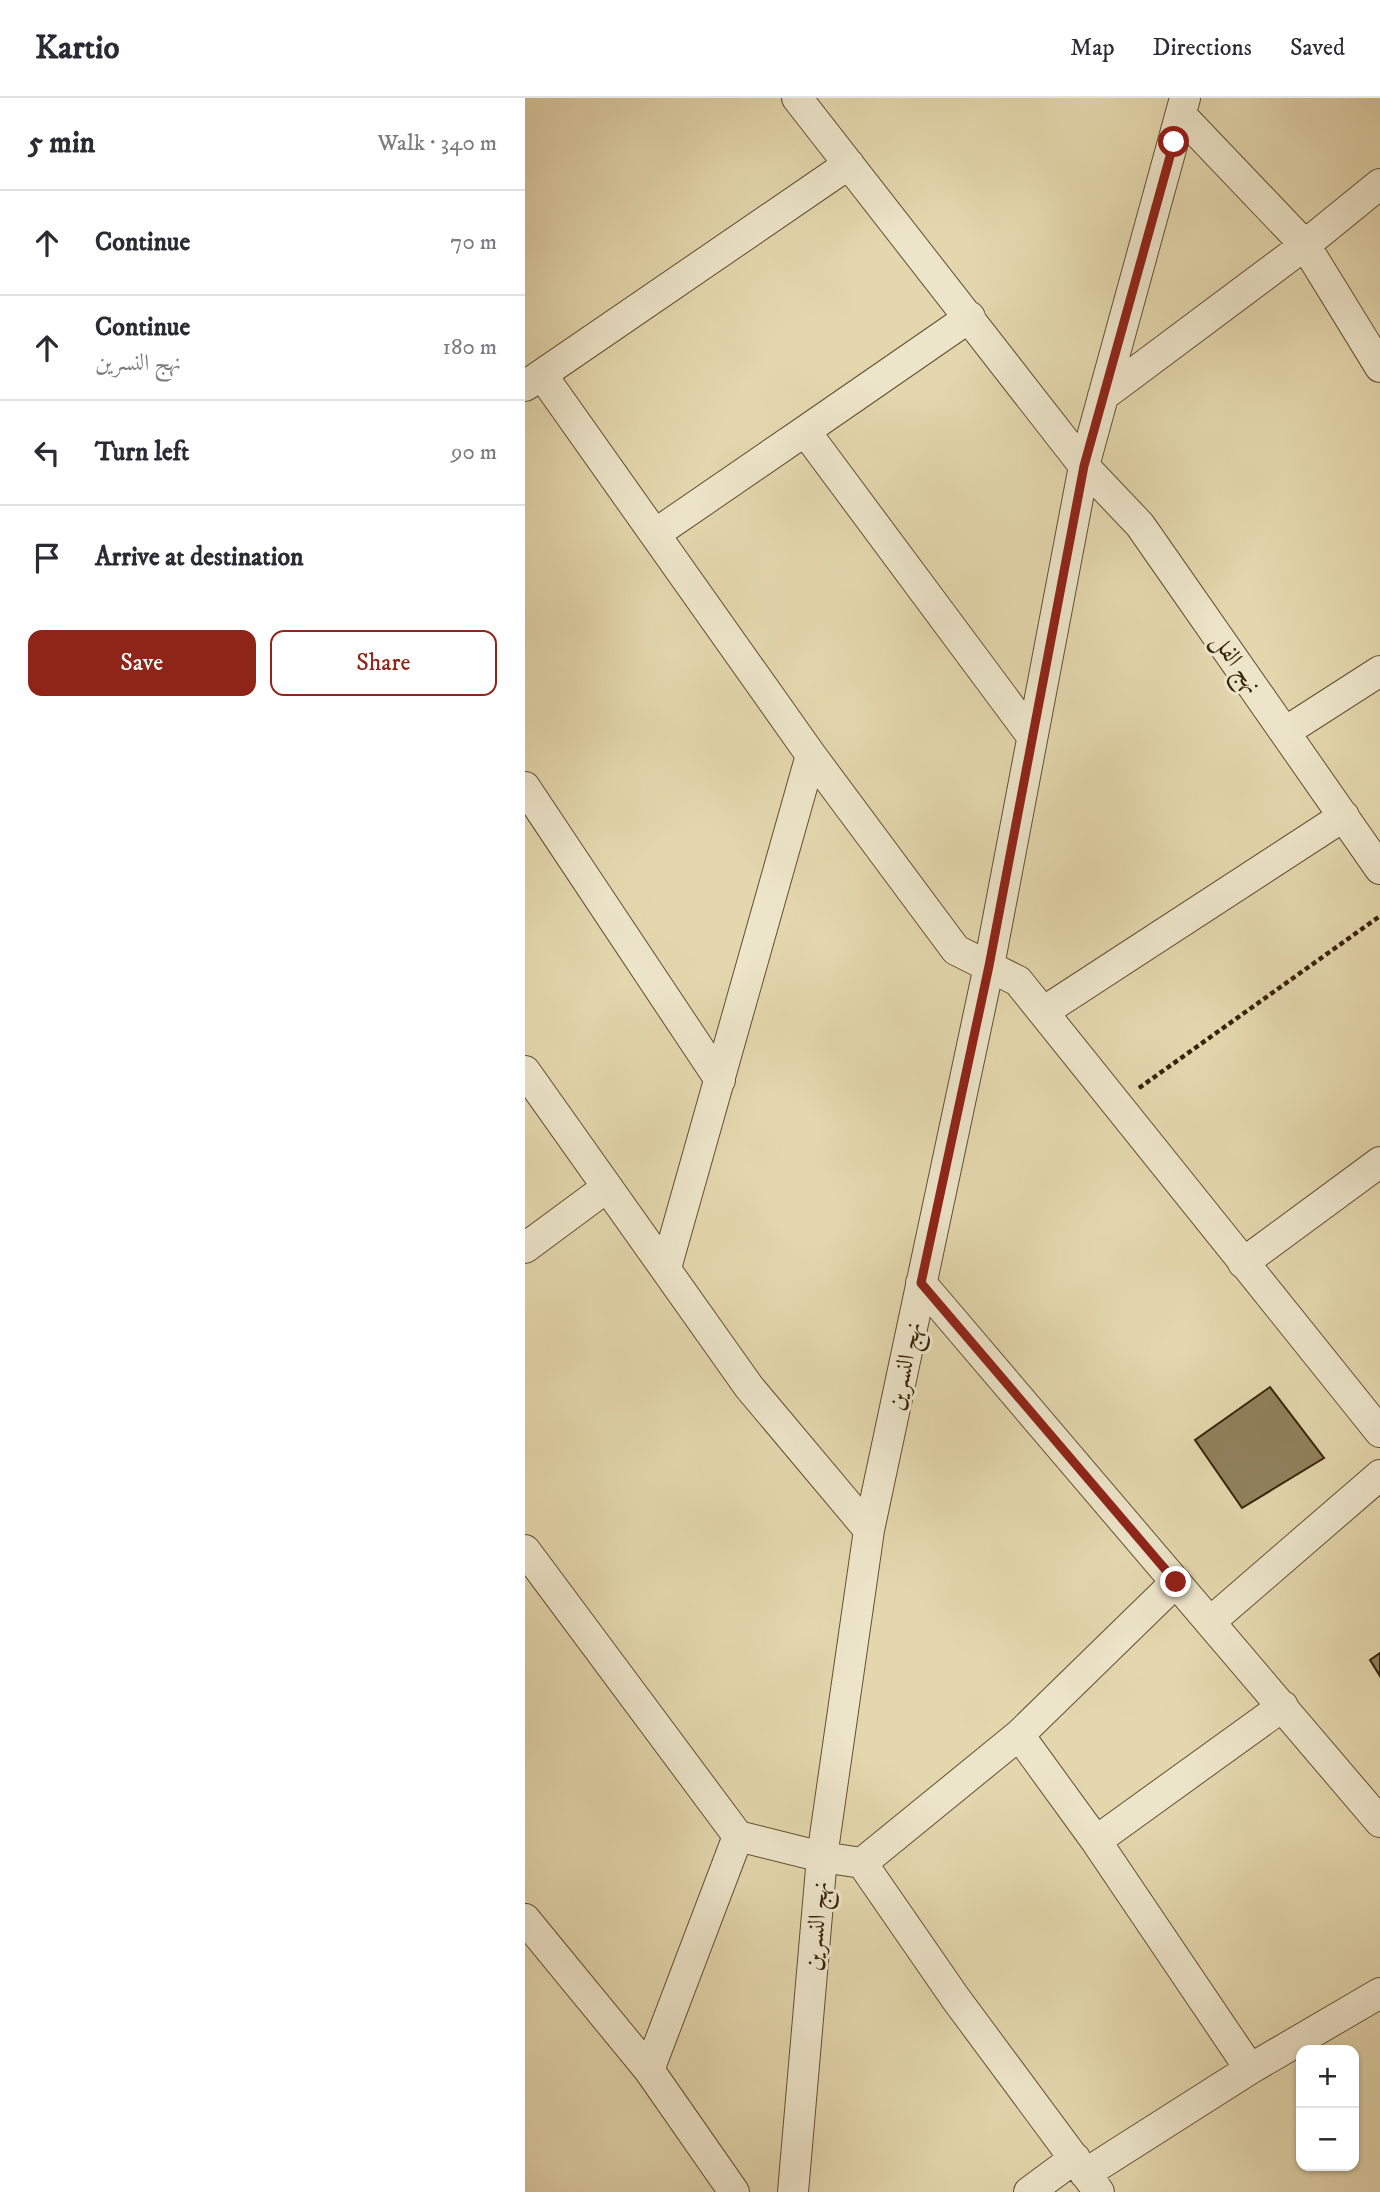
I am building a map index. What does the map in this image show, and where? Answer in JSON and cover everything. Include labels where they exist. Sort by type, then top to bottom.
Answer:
[{"type":"street","name":"نهج الفل","points":[[797,98],[1084,466],[1139,525],[1344,816],[1375,851]]},
{"type":"street","points":[[1183,107],[1305,245],[1380,367]]},
{"type":"street","name":"نهج النسرين","points":[[793,2192],[822,1857],[869,1530],[989,966],[1084,466],[1183,107]]},
{"type":"street","points":[[849,164],[534,381],[655,534],[811,755],[955,950],[1018,981],[1380,1432]]},
{"type":"street","points":[[1103,396],[1305,245],[1380,184]]},
{"type":"street","points":[[655,534],[970,317]]},
{"type":"street","points":[[805,430],[1031,735]]},
{"type":"street","points":[[1285,732],[1380,671]]},
{"type":"street","points":[[666,1268],[811,755]]},
{"type":"street","points":[[525,787],[719,1080]]},
{"type":"street","points":[[1043,1012],[1344,816]]},
{"type":"street","points":[[525,1071],[749,1387],[869,1530]]},
{"type":"street","points":[[1243,1263],[1380,1162]]},
{"type":"street","points":[[525,1248],[606,1188]]},
{"type":"street","points":[[921,1283],[1380,1822]]},
{"type":"street","points":[[1210,1622],[1380,1475]]},
{"type":"street","points":[[525,1550],[738,1836],[822,1857],[862,1863],[956,1999],[1086,2175]]},
{"type":"street","points":[[862,1863],[1019,1734],[1176,1582]]},
{"type":"street","points":[[1096,1841],[1283,1706]]},
{"type":"street","points":[[1019,1734],[1096,1841],[1250,2069]]},
{"type":"street","points":[[649,2070],[738,1836]]},
{"type":"street","points":[[525,1919],[649,2070],[734,2192]]},
{"type":"street","points":[[1029,2192],[1086,2175],[1250,2069],[1380,1993]]},
{"type":"path","points":[[1116,1105],[1380,916]]},
{"type":"building","points":[[1270,1387],[1324,1458],[1242,1508],[1195,1440]]},
{"type":"building","points":[[1380,1653],[1380,1676],[1370,1660]]},
{"type":"route","points":[[1174,142],[1084,466],[989,966],[921,1283],[1176,1582]]}]
